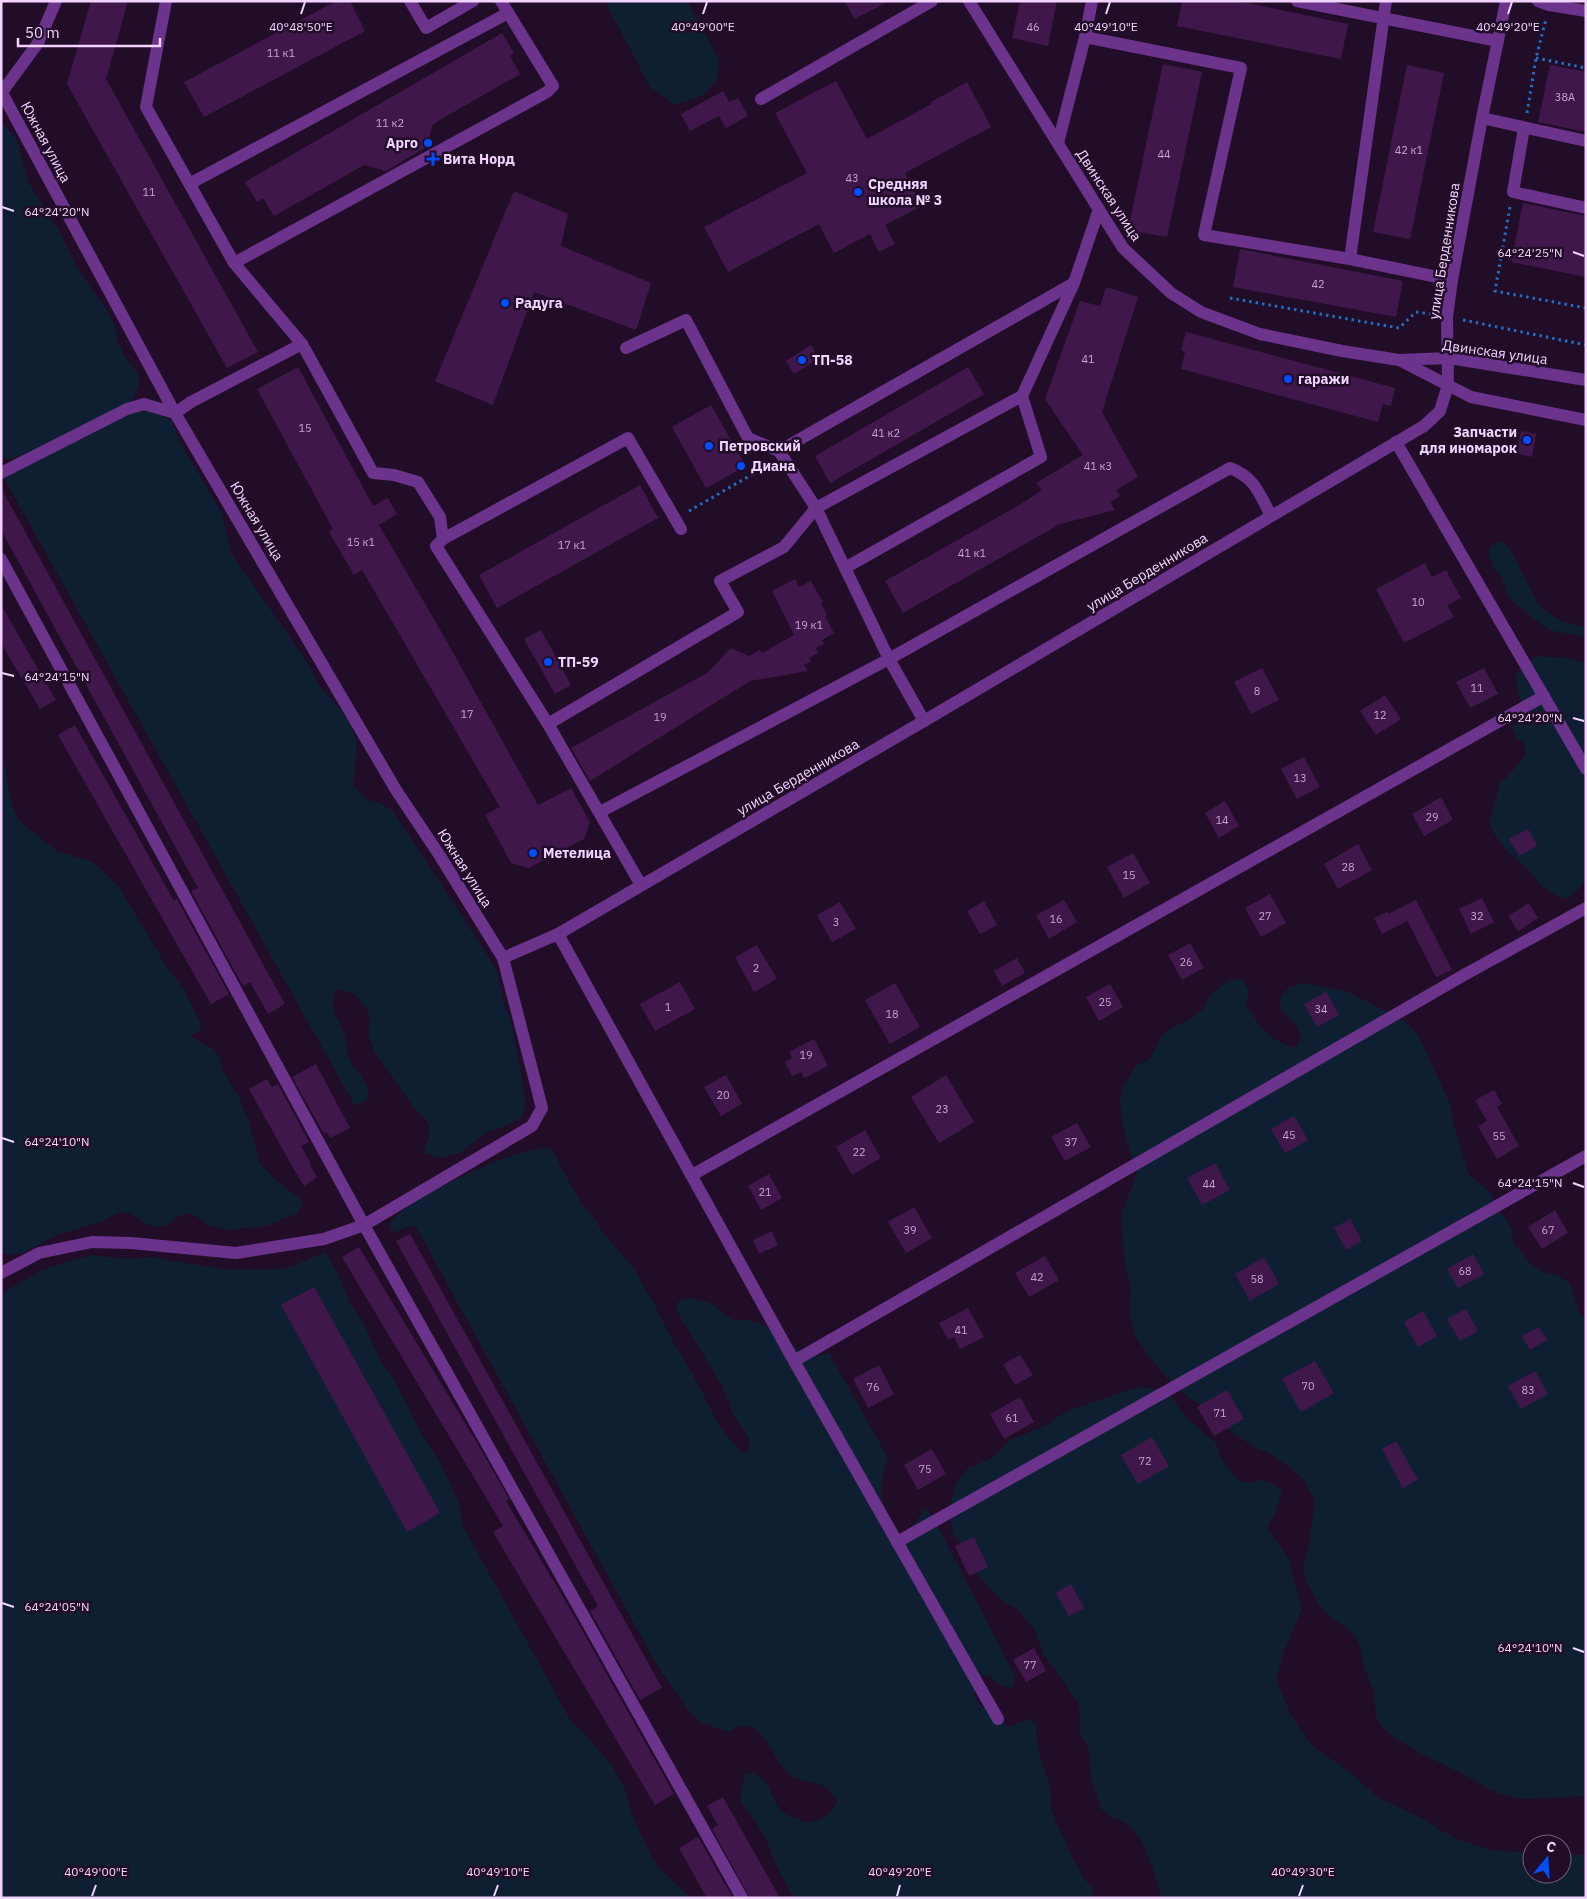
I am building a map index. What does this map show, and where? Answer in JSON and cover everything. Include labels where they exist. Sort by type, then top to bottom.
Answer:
[{"type":"street","points":[[2,91],[38,43],[56,1]]},
{"type":"street","points":[[166,1],[146,107],[191,183],[234,263],[302,344],[374,472],[394,474],[418,482],[440,517],[443,539]]},
{"type":"street","points":[[410,1],[426,28],[473,1]]},
{"type":"street","points":[[234,263],[547,92],[553,86],[501,1]]},
{"type":"street","points":[[761,100],[932,1]]},
{"type":"street","name":"Двинская улица","points":[[969,1],[1123,248],[1171,293],[1201,312],[1260,334],[1326,348],[1399,360],[1449,358],[1586,380]]},
{"type":"street","points":[[1058,143],[1085,37],[1092,1]]},
{"type":"street","points":[[1297,1],[1498,41]]},
{"type":"street","points":[[1350,259],[1386,1]]},
{"type":"street","name":"улица Берденникова","points":[[503,958],[558,934],[924,721],[1424,426],[1440,411],[1448,385],[1447,317],[1452,280],[1506,1]]},
{"type":"street","points":[[1544,3],[1586,11]]},
{"type":"street","points":[[191,183],[508,12]]},
{"type":"street","points":[[1085,37],[1241,68],[1204,235],[1350,259],[1452,280]]},
{"type":"street","name":"Южная улица","points":[[1,1274],[39,1252],[92,1242],[131,1243],[236,1253],[324,1239],[364,1225],[532,1126],[542,1108],[503,958],[440,856],[396,790],[260,555],[175,413],[2,91]]},
{"type":"street","points":[[1482,118],[1586,141]]},
{"type":"street","points":[[1524,128],[1513,192],[1586,208]]},
{"type":"street","points":[[548,724],[738,612],[720,580],[784,547],[816,508],[1022,396],[1074,283],[1100,209]]},
{"type":"street","points":[[781,454],[1074,283]]},
{"type":"street","points":[[626,348],[686,320],[748,438],[781,454],[816,508],[889,660],[924,721]]},
{"type":"street","points":[[1,473],[127,409],[144,404],[175,413],[190,402],[302,344]]},
{"type":"street","name":"Двинская улица","points":[[1399,360],[1471,397],[1586,420]]},
{"type":"street","points":[[845,568],[1041,457],[1022,396]]},
{"type":"street","points":[[641,885],[548,724],[436,546],[443,539],[628,438],[678,524]]},
{"type":"street","points":[[1396,442],[1586,769]]},
{"type":"street","points":[[600,812],[889,660],[1230,468],[1242,472],[1252,481],[1271,516]]},
{"type":"street","points":[[1,559],[364,1225],[742,1898]]},
{"type":"street","points":[[692,1175],[1544,696]]},
{"type":"street","points":[[794,1361],[1464,975],[1586,908]]},
{"type":"street","points":[[558,934],[794,1361],[998,1719]]},
{"type":"street","points":[[897,1542],[1586,1156]]},
{"type":"path","points":[[1524,128],[1544,3]]},
{"type":"path","points":[[1536,58],[1586,68]]},
{"type":"path","points":[[1513,192],[1495,291],[1586,308]]},
{"type":"path","points":[[1230,298],[1399,328],[1416,312],[1586,345]]},
{"type":"path","points":[[678,524],[781,454]]},
{"type":"shaded area","points":[[605,1],[687,1],[719,60],[717,80],[703,95],[675,105],[650,87]]},
{"type":"shaded area","points":[[1,122],[17,140],[28,182],[60,233],[77,268],[108,312],[115,327],[118,343],[127,360],[138,374],[139,384],[131,402],[39,449],[13,458],[1,459]]},
{"type":"shaded area","points":[[144,410],[161,415],[174,425],[177,437],[222,514],[231,553],[309,665],[319,686],[343,712],[351,726],[356,739],[353,783],[357,790],[367,800],[380,803],[392,810],[497,970],[504,1004],[512,1024],[526,1105],[521,1118],[486,1133],[458,1154],[439,1158],[423,1152],[429,1136],[429,1124],[410,1102],[375,1052],[368,1035],[370,1017],[368,1011],[355,994],[337,989],[332,1001],[333,1007],[345,1036],[349,1059],[365,1084],[368,1094],[367,1100],[355,1106],[4,478],[129,413]]},
{"type":"shaded area","points":[[1502,542],[1509,547],[1538,604],[1560,620],[1586,627],[1586,637],[1549,630],[1515,604],[1508,595],[1502,577],[1495,571],[1488,553],[1493,544]]},
{"type":"shaded area","points":[[1536,656],[1566,658],[1586,663],[1586,877],[1582,886],[1569,898],[1559,897],[1541,886],[1529,870],[1506,850],[1489,823],[1500,784],[1521,762],[1526,753],[1524,743],[1516,737],[1512,728],[1523,711],[1516,675]]},
{"type":"shaded area","points":[[1,743],[11,803],[20,822],[57,851],[93,862],[119,887],[168,969],[183,988],[200,1022],[201,1030],[189,1036],[214,1049],[220,1059],[222,1069],[239,1098],[248,1119],[260,1164],[276,1180],[303,1201],[298,1213],[267,1226],[226,1230],[208,1225],[193,1214],[183,1214],[166,1225],[155,1227],[146,1224],[129,1213],[119,1212],[101,1222],[57,1235],[23,1253],[8,1255],[1,1253]]},
{"type":"shaded area","points":[[1242,979],[1249,991],[1246,1004],[1261,1027],[1277,1041],[1296,1048],[1301,1037],[1297,1026],[1280,1009],[1281,996],[1289,987],[1301,983],[1346,991],[1396,1016],[1409,1025],[1419,1037],[1451,1106],[1452,1119],[1468,1174],[1490,1192],[1496,1206],[1512,1229],[1513,1243],[1532,1265],[1544,1272],[1557,1275],[1570,1284],[1578,1310],[1586,1320],[1586,1795],[1528,1799],[1515,1798],[1491,1790],[1422,1754],[1393,1737],[1382,1727],[1376,1716],[1374,1691],[1364,1668],[1360,1645],[1353,1633],[1326,1613],[1306,1580],[1303,1568],[1309,1544],[1315,1502],[1305,1481],[1288,1466],[1267,1452],[1234,1434],[1214,1419],[1206,1409],[1178,1390],[1151,1359],[1136,1337],[1130,1315],[1129,1301],[1131,1289],[1125,1263],[1121,1215],[1135,1179],[1137,1167],[1131,1156],[1122,1122],[1120,1099],[1123,1087],[1137,1065],[1149,1060],[1161,1037],[1170,1029],[1193,1018],[1202,1010],[1211,994],[1229,980]]},
{"type":"shaded area","points":[[551,1148],[582,1205],[593,1216],[601,1230],[636,1271],[720,1427],[742,1453],[750,1449],[749,1439],[733,1414],[722,1385],[679,1315],[676,1304],[683,1298],[706,1302],[732,1319],[750,1321],[766,1326],[805,1353],[820,1355],[829,1353],[888,1458],[882,1488],[882,1499],[887,1518],[900,1534],[908,1532],[925,1509],[933,1517],[1015,1676],[1013,1688],[998,1684],[989,1676],[979,1675],[974,1697],[980,1705],[994,1710],[1008,1727],[1028,1719],[1036,1723],[1040,1758],[1049,1782],[1051,1810],[1072,1857],[1084,1879],[1091,1887],[1095,1898],[794,1898],[778,1869],[767,1842],[756,1822],[742,1803],[740,1793],[746,1773],[755,1773],[767,1784],[778,1807],[785,1814],[807,1823],[826,1816],[832,1810],[837,1800],[823,1786],[797,1779],[787,1772],[766,1740],[753,1728],[741,1726],[728,1732],[701,1722],[693,1716],[657,1665],[416,1227],[410,1226],[392,1233],[390,1223],[400,1213],[434,1190],[478,1169],[517,1154]]},
{"type":"shaded area","points":[[325,1252],[335,1268],[351,1305],[363,1323],[380,1360],[393,1378],[421,1433],[443,1468],[459,1504],[463,1526],[570,1720],[613,1767],[626,1792],[633,1818],[652,1858],[660,1869],[691,1898],[1,1898],[1,1294],[42,1270],[90,1255],[128,1259],[149,1257],[223,1269],[277,1269],[289,1268]]},
{"type":"shaded area","points":[[1138,1387],[1162,1390],[1171,1397],[1187,1418],[1215,1442],[1223,1462],[1238,1480],[1249,1483],[1261,1480],[1282,1490],[1275,1513],[1267,1528],[1288,1558],[1302,1609],[1283,1653],[1276,1679],[1291,1716],[1312,1746],[1351,1773],[1379,1798],[1423,1819],[1454,1838],[1490,1850],[1522,1852],[1522,1884],[1572,1884],[1572,1854],[1586,1855],[1586,1898],[1162,1898],[1143,1843],[1124,1822],[1111,1817],[1101,1809],[1091,1778],[1089,1749],[1080,1734],[1079,1703],[1044,1655],[1034,1629],[1016,1608],[1004,1602],[993,1592],[975,1571],[962,1546],[953,1535],[951,1506],[953,1492],[959,1479],[968,1468],[992,1458],[1010,1440],[1045,1426],[1067,1411]]},
{"type":"building","points":[[91,1],[128,1],[106,79],[258,352],[227,368],[67,84]]},
{"type":"building","points":[[336,1],[350,1],[365,31],[204,117],[184,82]]},
{"type":"building","points":[[844,1],[889,1],[855,19]]},
{"type":"building","points":[[1020,1],[1057,1],[1048,46],[1012,38]]},
{"type":"building","points":[[1182,1],[1238,1],[1348,24],[1341,59],[1177,26]]},
{"type":"building","points":[[502,33],[514,53],[510,56],[520,74],[433,124],[426,147],[386,171],[364,165],[274,216],[263,198],[257,202],[245,182]]},
{"type":"building","points":[[1163,64],[1202,72],[1167,237],[1128,230]]},
{"type":"building","points":[[1407,65],[1444,73],[1410,239],[1373,232]]},
{"type":"building","points":[[1550,65],[1586,72],[1586,132],[1538,122]]},
{"type":"building","points":[[836,81],[867,139],[932,104],[931,102],[967,82],[991,127],[905,173],[922,206],[885,225],[895,244],[879,252],[870,234],[834,253],[819,224],[728,272],[704,227],[807,173],[775,113]]},
{"type":"building","points":[[723,91],[729,102],[738,98],[748,116],[726,128],[719,116],[690,131],[681,114]]},
{"type":"building","points":[[514,191],[568,214],[561,246],[651,283],[636,330],[534,292],[493,405],[435,381]]},
{"type":"building","points":[[1523,203],[1586,216],[1586,277],[1511,262]]},
{"type":"building","points":[[1240,249],[1403,281],[1396,317],[1233,287]]},
{"type":"building","points":[[1106,287],[1138,297],[1102,412],[1138,477],[1116,490],[1120,496],[1110,502],[1115,510],[1060,524],[903,613],[885,581],[1021,504],[1042,490],[1036,483],[1083,455],[1045,399],[1080,301],[1100,306]]},
{"type":"building","name":"гаражи","points":[[1186,332],[1395,388],[1391,406],[1383,404],[1378,422],[1181,369],[1185,352],[1181,350]]},
{"type":"building","name":"ТП-58","points":[[811,345],[819,358],[794,374],[786,361]]},
{"type":"building","points":[[298,367],[373,506],[388,498],[397,514],[379,525],[538,805],[571,788],[590,822],[584,839],[529,868],[511,863],[485,815],[500,807],[362,570],[354,575],[329,532],[333,529],[257,389]]},
{"type":"building","points":[[968,367],[984,394],[830,483],[815,456]]},
{"type":"building","name":"Петровский","points":[[711,405],[746,466],[706,488],[672,427]]},
{"type":"building","name":"Запчасти для иномарок","points":[[1521,431],[1536,434],[1532,457],[1516,453]]},
{"type":"building","points":[[640,485],[658,518],[497,608],[479,575]]},
{"type":"building","points":[[1,488],[285,1004],[268,1014],[250,982],[243,986],[191,891],[198,888],[1,530]]},
{"type":"building","points":[[1425,563],[1432,577],[1446,570],[1461,598],[1447,605],[1454,617],[1404,643],[1376,589]]},
{"type":"building","points":[[795,579],[799,587],[811,581],[823,602],[821,603],[827,615],[825,616],[834,633],[822,640],[824,644],[816,648],[818,653],[809,658],[811,661],[804,665],[808,671],[750,681],[590,781],[571,748],[707,673],[731,648],[749,656],[760,650],[762,653],[794,635],[772,591]]},
{"type":"building","points":[[1,605],[56,700],[40,709],[1,643]]},
{"type":"building","name":"ТП-59","points":[[541,630],[571,685],[555,694],[524,639]]},
{"type":"building","points":[[1262,668],[1279,700],[1251,714],[1234,682]]},
{"type":"building","points":[[1484,668],[1498,694],[1470,708],[1456,682]]},
{"type":"building","points":[[1385,695],[1401,719],[1376,735],[1360,711]]},
{"type":"building","points":[[75,725],[174,901],[177,899],[229,994],[211,1004],[58,735]]},
{"type":"building","points":[[1304,757],[1320,787],[1297,799],[1281,769]]},
{"type":"building","points":[[1441,797],[1453,820],[1424,836],[1412,814]]},
{"type":"building","points":[[1225,801],[1239,826],[1219,838],[1205,813]]},
{"type":"building","points":[[1528,829],[1537,846],[1519,856],[1509,839]]},
{"type":"building","points":[[1358,844],[1372,870],[1338,889],[1324,864]]},
{"type":"building","points":[[1133,853],[1150,883],[1124,898],[1107,867]]},
{"type":"building","points":[[1270,894],[1286,923],[1261,937],[1245,908]]},
{"type":"building","points":[[1482,898],[1494,922],[1471,934],[1459,909]]},
{"type":"building","points":[[1064,900],[1077,922],[1049,939],[1036,915]]},
{"type":"building","points":[[1416,900],[1452,970],[1436,977],[1407,921],[1382,934],[1374,918],[1387,912],[1388,914]]},
{"type":"building","points":[[984,901],[997,925],[980,934],[967,911]]},
{"type":"building","points":[[840,902],[856,929],[832,942],[817,915]]},
{"type":"building","points":[[1529,903],[1538,918],[1518,931],[1508,916]]},
{"type":"building","points":[[1190,943],[1204,968],[1182,980],[1168,955]]},
{"type":"building","points":[[757,945],[777,979],[754,992],[735,957]]},
{"type":"building","points":[[1017,958],[1025,973],[1002,986],[994,971]]},
{"type":"building","points":[[680,982],[695,1009],[655,1031],[640,1004]]},
{"type":"building","points":[[895,983],[920,1027],[890,1044],[865,1000]]},
{"type":"building","points":[[1110,984],[1123,1007],[1099,1021],[1086,997]]},
{"type":"building","points":[[1326,992],[1339,1015],[1317,1027],[1304,1004]]},
{"type":"building","points":[[814,1039],[828,1066],[804,1078],[801,1072],[792,1076],[785,1062],[792,1058],[789,1052]]},
{"type":"building","points":[[316,1064],[350,1128],[330,1138],[327,1132],[324,1134],[292,1077]]},
{"type":"building","points":[[726,1075],[742,1104],[721,1116],[704,1087]]},
{"type":"building","points":[[946,1075],[974,1122],[939,1143],[911,1097]]},
{"type":"building","points":[[267,1079],[272,1087],[278,1084],[309,1142],[301,1146],[317,1177],[304,1186],[249,1089]]},
{"type":"building","points":[[1494,1090],[1502,1104],[1497,1107],[1519,1146],[1497,1159],[1478,1126],[1487,1121],[1475,1100]]},
{"type":"building","points":[[1294,1116],[1308,1140],[1285,1153],[1271,1129]]},
{"type":"building","points":[[1077,1123],[1091,1147],[1065,1161],[1051,1137]]},
{"type":"building","points":[[865,1130],[881,1158],[852,1175],[836,1147]]},
{"type":"building","points":[[1215,1163],[1230,1190],[1202,1205],[1187,1178]]},
{"type":"building","points":[[769,1174],[782,1198],[761,1210],[748,1186]]},
{"type":"building","points":[[914,1207],[932,1238],[906,1253],[888,1222]]},
{"type":"building","points":[[1555,1210],[1568,1233],[1542,1249],[1528,1227]]},
{"type":"building","points":[[1350,1219],[1362,1241],[1346,1250],[1334,1228]]},
{"type":"building","points":[[772,1231],[778,1245],[759,1254],[753,1240]]},
{"type":"building","points":[[410,1234],[662,1688],[640,1700],[590,1611],[598,1606],[396,1241]]},
{"type":"building","points":[[359,1247],[483,1453],[509,1499],[506,1501],[573,1614],[674,1794],[655,1805],[493,1532],[503,1526],[342,1257]]},
{"type":"building","points":[[1473,1254],[1484,1274],[1458,1288],[1447,1269]]},
{"type":"building","points":[[1045,1256],[1059,1280],[1029,1297],[1015,1273]]},
{"type":"building","points":[[1264,1257],[1279,1284],[1250,1301],[1235,1274]]},
{"type":"building","points":[[314,1287],[440,1513],[407,1532],[281,1305]]},
{"type":"building","points":[[968,1308],[984,1337],[960,1349],[954,1337],[948,1340],[939,1323]]},
{"type":"building","points":[[1466,1309],[1478,1331],[1460,1341],[1447,1319]]},
{"type":"building","points":[[1423,1311],[1437,1336],[1418,1347],[1404,1322]]},
{"type":"building","points":[[1539,1327],[1547,1340],[1530,1350],[1522,1336]]},
{"type":"building","points":[[1020,1355],[1033,1375],[1015,1385],[1003,1364]]},
{"type":"building","points":[[1315,1361],[1334,1393],[1301,1412],[1282,1379]]},
{"type":"building","points":[[879,1365],[894,1394],[868,1408],[853,1379]]},
{"type":"building","points":[[1535,1371],[1548,1394],[1521,1409],[1508,1386]]},
{"type":"building","points":[[1227,1390],[1244,1419],[1214,1436],[1197,1407]]},
{"type":"building","points":[[1020,1397],[1034,1422],[1004,1439],[990,1414]]},
{"type":"building","points":[[1152,1437],[1169,1466],[1138,1484],[1121,1455]]},
{"type":"building","points":[[1396,1441],[1418,1480],[1403,1488],[1382,1449]]},
{"type":"building","points":[[932,1449],[946,1474],[918,1490],[904,1465]]},
{"type":"building","points":[[974,1537],[988,1567],[969,1576],[955,1546]]},
{"type":"building","points":[[1071,1584],[1084,1608],[1069,1616],[1056,1593]]},
{"type":"building","points":[[1034,1648],[1046,1671],[1026,1682],[1013,1660]]},
{"type":"building","points":[[723,1797],[780,1898],[750,1898],[712,1829],[718,1825],[707,1806]]},
{"type":"building","points":[[698,1837],[733,1898],[707,1898],[679,1848]]},
{"type":"place","name":"Арго","points":[[428,143]]},
{"type":"place","name":"Вита Норд","points":[[433,159]]},
{"type":"place","name":"Средняя школа № 3","points":[[858,192]]},
{"type":"place","name":"Радуга","points":[[505,303]]},
{"type":"place","name":"ТП-58","points":[[802,360]]},
{"type":"place","name":"гаражи","points":[[1288,379]]},
{"type":"place","name":"Запчасти для иномарок","points":[[1527,440]]},
{"type":"place","name":"Петровский","points":[[709,446]]},
{"type":"place","name":"Диана","points":[[741,466]]},
{"type":"place","name":"ТП-59","points":[[548,662]]},
{"type":"place","name":"Метелица","points":[[533,853]]}]
